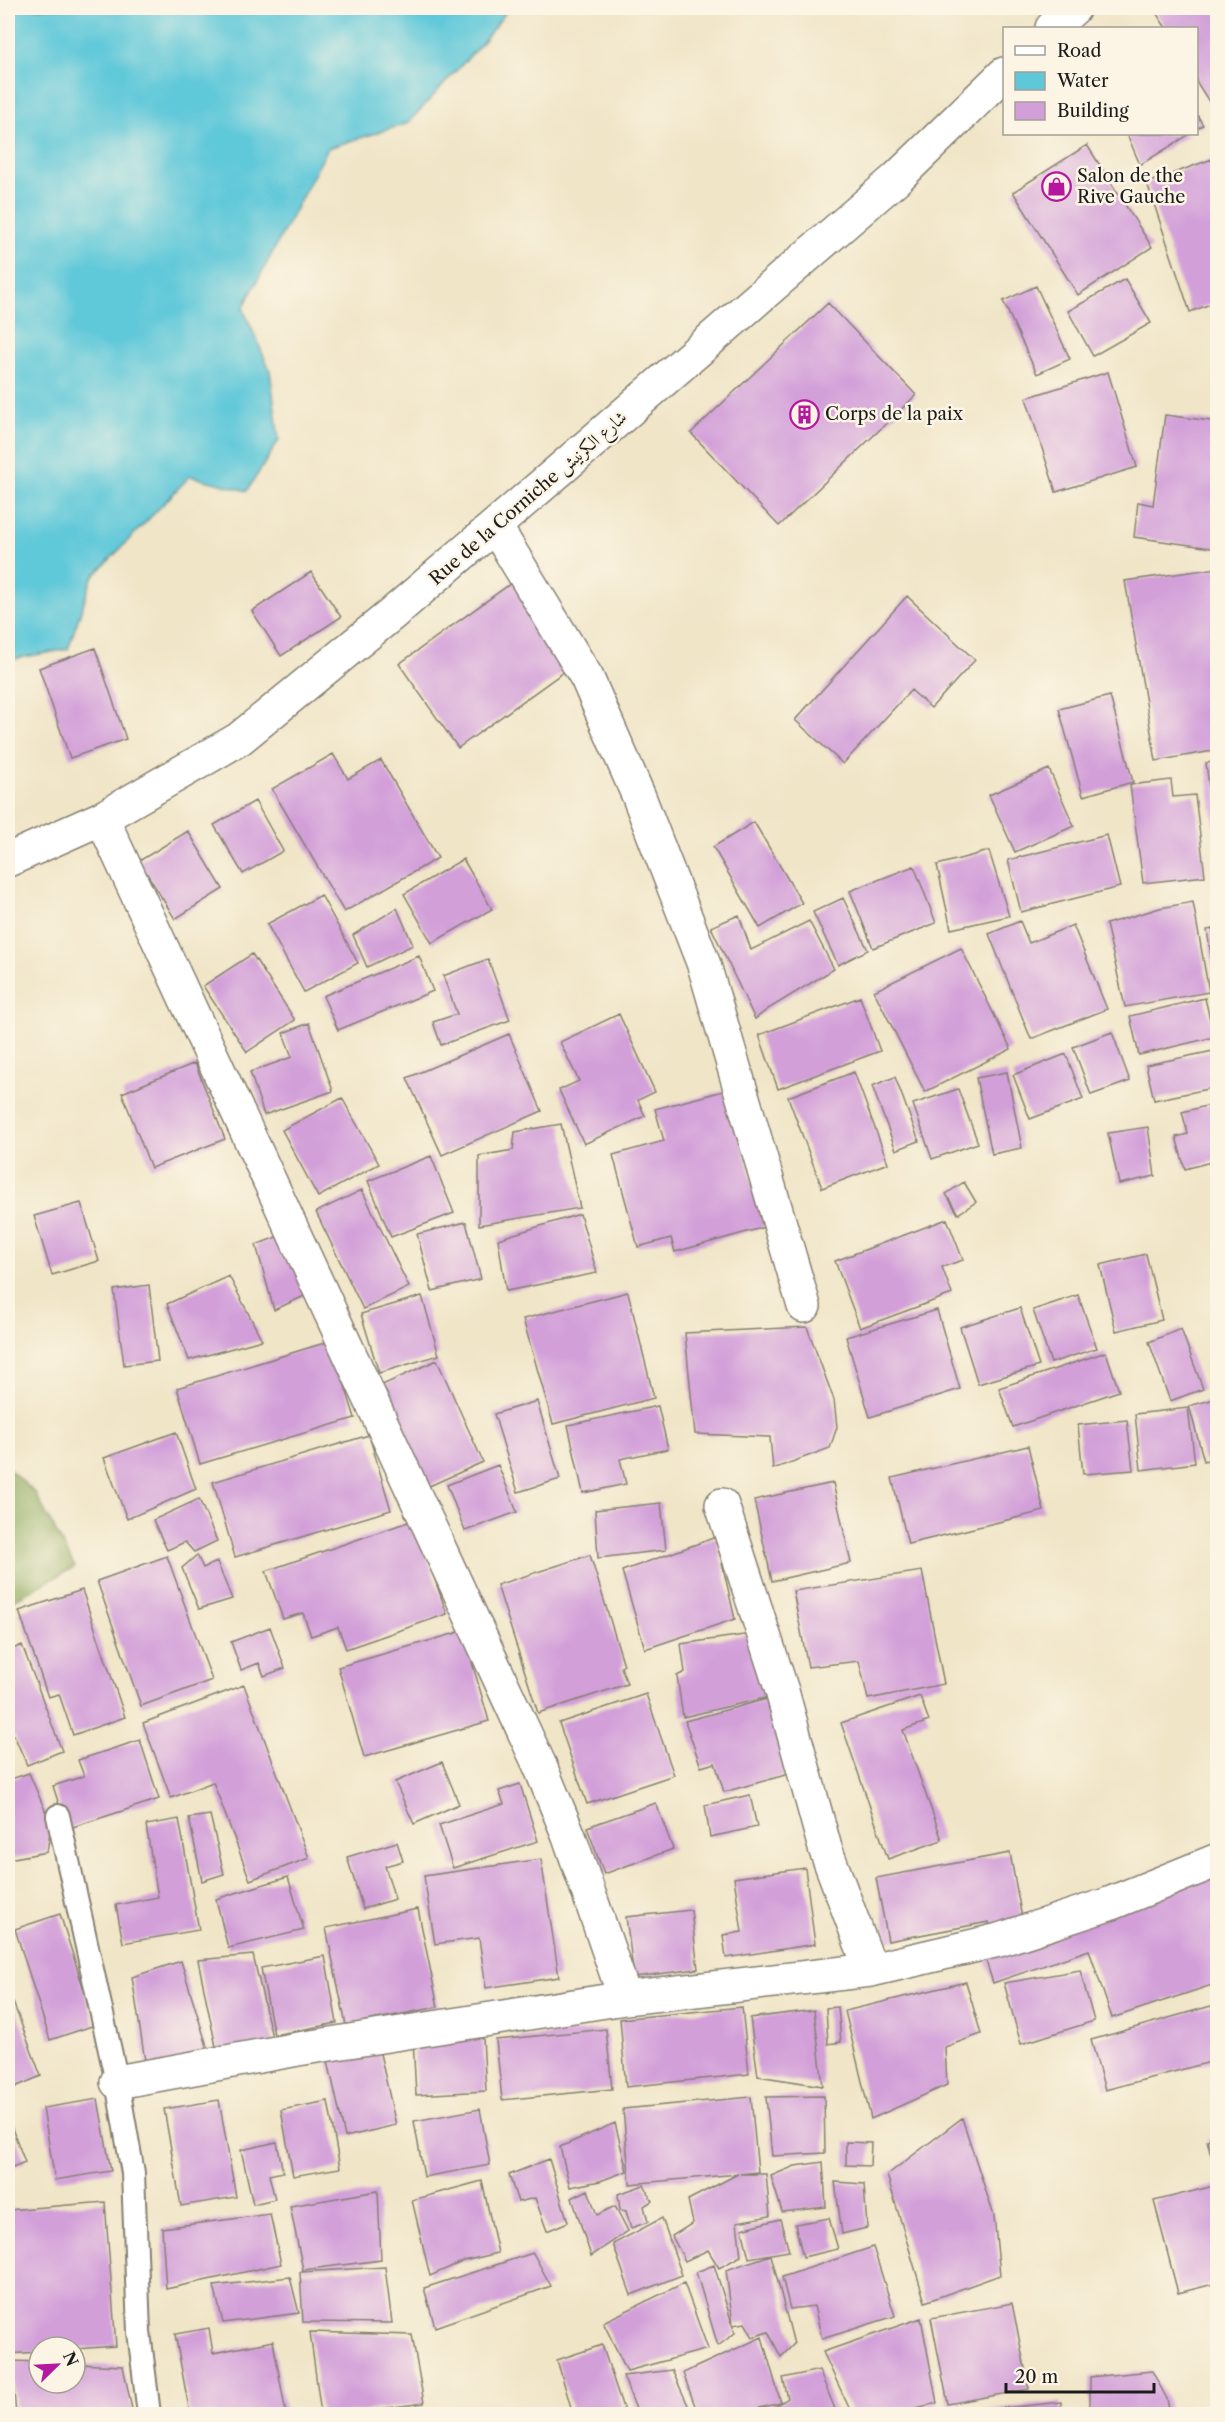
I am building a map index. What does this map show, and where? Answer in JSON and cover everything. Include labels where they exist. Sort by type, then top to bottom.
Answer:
[{"type":"street","points":[[1053,27],[1074,8]]},
{"type":"street","name":"Rue de la Corniche شارع الكرنيش","points":[[8,860],[102,818],[239,739],[495,526],[897,178],[1003,76]]},
{"type":"street","points":[[495,526],[586,678],[639,797],[704,965],[804,1306]]},
{"type":"street","points":[[102,818],[540,1766],[569,1836],[625,1998]]},
{"type":"street","points":[[722,1505],[782,1691],[825,1848],[871,1970]]},
{"type":"street","points":[[117,2082],[298,2049],[625,1998],[871,1970],[999,1940],[1109,1904],[1218,1860]]},
{"type":"lane","points":[[58,1816],[117,2082],[133,2173],[139,2332],[149,2415]]},
{"type":"green space","points":[[8,1468],[35,1493],[75,1567],[8,1603]]},
{"type":"water","points":[[8,8],[509,8],[481,44],[408,123],[328,148],[243,308],[270,371],[279,440],[247,491],[190,476],[92,578],[68,649],[8,660]]},
{"type":"building","points":[[1153,8],[1218,8],[1218,116],[1198,84],[1198,27],[1165,27]]},
{"type":"building","points":[[1198,116],[1203,125],[1198,128]]},
{"type":"building","points":[[1127,135],[1188,135],[1140,165]]},
{"type":"building","points":[[1087,145],[1152,247],[1078,295],[1013,192]]},
{"type":"building","points":[[1212,159],[1218,176],[1218,301],[1190,312],[1147,183]]},
{"type":"building","points":[[1125,279],[1151,323],[1093,356],[1068,311]]},
{"type":"building","points":[[1036,286],[1070,359],[1037,374],[1003,301]]},
{"type":"building","name":"Corps de la paix","points":[[828,303],[916,395],[779,526],[691,433]]},
{"type":"building","points":[[1108,372],[1137,467],[1056,492],[1026,398]]},
{"type":"building","points":[[1165,415],[1218,422],[1218,549],[1134,537],[1138,502],[1153,505]]},
{"type":"building","points":[[1218,568],[1218,750],[1156,761],[1125,581]]},
{"type":"building","points":[[311,572],[341,617],[281,656],[252,611]]},
{"type":"building","points":[[517,579],[576,663],[458,748],[399,664]]},
{"type":"building","points":[[907,596],[975,660],[931,708],[911,690],[843,764],[795,720]]},
{"type":"building","points":[[95,648],[126,739],[70,758],[39,668]]},
{"type":"building","points":[[1110,696],[1133,782],[1083,796],[1059,709]]},
{"type":"building","points":[[333,754],[348,779],[381,760],[438,858],[344,912],[272,789]]},
{"type":"building","points":[[1218,761],[1218,840],[1216,840],[1206,763]]},
{"type":"building","points":[[1049,769],[1074,826],[1015,852],[989,795]]},
{"type":"building","points":[[1171,780],[1173,797],[1195,795],[1205,876],[1143,883],[1130,785]]},
{"type":"building","points":[[255,801],[283,851],[243,874],[214,825]]},
{"type":"building","points":[[754,822],[802,903],[760,928],[713,847]]},
{"type":"building","points":[[188,831],[223,889],[175,919],[139,861]]},
{"type":"building","points":[[1107,835],[1120,887],[1021,912],[1008,860]]},
{"type":"building","points":[[989,851],[1009,916],[951,929],[937,865]]},
{"type":"building","points":[[463,859],[492,909],[432,943],[404,894]]},
{"type":"building","points":[[914,866],[936,923],[873,948],[850,891]]},
{"type":"building","points":[[321,895],[358,963],[304,992],[267,924]]},
{"type":"building","points":[[843,898],[868,950],[838,965],[813,912]]},
{"type":"building","points":[[1193,902],[1209,992],[1125,1007],[1106,924],[1160,908]]},
{"type":"building","points":[[397,908],[413,945],[367,967],[353,935]]},
{"type":"building","points":[[739,915],[751,950],[809,921],[834,969],[755,1019],[711,927]]},
{"type":"building","points":[[1020,921],[1029,943],[1073,925],[1107,1009],[1031,1039],[989,934]]},
{"type":"building","points":[[1218,928],[1218,986],[1216,987],[1207,930]]},
{"type":"building","points":[[961,948],[1011,1049],[925,1092],[874,991]]},
{"type":"building","points":[[252,954],[295,1020],[247,1052],[203,986]]},
{"type":"building","points":[[419,956],[433,991],[338,1030],[323,996]]},
{"type":"building","points":[[488,959],[510,1020],[441,1045],[433,1022],[457,1014],[443,976]]},
{"type":"building","points":[[860,997],[880,1051],[778,1089],[759,1035]]},
{"type":"building","points":[[1205,998],[1214,1037],[1139,1055],[1130,1016]]},
{"type":"building","points":[[619,1014],[655,1092],[638,1100],[645,1116],[584,1144],[559,1090],[579,1081],[560,1042]]},
{"type":"building","points":[[309,1023],[333,1091],[264,1115],[250,1072],[292,1057],[283,1033]]},
{"type":"building","points":[[1112,1032],[1130,1081],[1091,1095],[1073,1047]]},
{"type":"building","points":[[509,1034],[542,1111],[442,1155],[407,1078]]},
{"type":"building","points":[[1218,1050],[1218,1087],[1154,1100],[1146,1065]]},
{"type":"building","points":[[1066,1054],[1083,1099],[1030,1119],[1013,1075]]},
{"type":"building","points":[[195,1063],[225,1139],[151,1168],[122,1093]]},
{"type":"building","points":[[854,1072],[888,1163],[822,1188],[788,1097]]},
{"type":"building","points":[[1007,1072],[1022,1148],[992,1154],[976,1078]]},
{"type":"building","points":[[895,1077],[919,1141],[896,1150],[872,1086]]},
{"type":"building","points":[[958,1089],[978,1143],[932,1159],[913,1104]]},
{"type":"building","points":[[727,1090],[765,1227],[675,1252],[671,1238],[638,1247],[613,1155],[664,1141],[655,1109]]},
{"type":"building","points":[[342,1098],[379,1164],[318,1197],[282,1130]]},
{"type":"building","points":[[1218,1103],[1218,1160],[1185,1169],[1176,1137],[1188,1134],[1182,1112]]},
{"type":"building","points":[[561,1124],[580,1208],[479,1225],[479,1156],[513,1150],[515,1132]]},
{"type":"building","points":[[1148,1127],[1155,1176],[1119,1184],[1108,1133]]},
{"type":"building","points":[[431,1156],[454,1213],[391,1237],[368,1181]]},
{"type":"building","points":[[964,1182],[976,1202],[958,1214],[946,1194]]},
{"type":"building","points":[[362,1190],[409,1287],[363,1309],[316,1212]]},
{"type":"building","points":[[81,1203],[99,1261],[52,1275],[34,1216]]},
{"type":"building","points":[[580,1214],[597,1273],[506,1291],[498,1239]]},
{"type":"building","points":[[947,1219],[963,1260],[942,1267],[952,1294],[860,1328],[835,1261]]},
{"type":"building","points":[[466,1222],[481,1279],[432,1291],[417,1234]]},
{"type":"building","points":[[292,1231],[313,1292],[274,1310],[256,1245]]},
{"type":"building","points":[[1146,1254],[1162,1320],[1116,1331],[1100,1265]]},
{"type":"building","points":[[229,1276],[262,1340],[189,1360],[167,1304]]},
{"type":"building","points":[[149,1285],[158,1361],[124,1365],[114,1290]]},
{"type":"building","points":[[628,1292],[654,1398],[553,1424],[523,1319]]},
{"type":"building","points":[[1078,1295],[1097,1348],[1051,1363],[1033,1310]]},
{"type":"building","points":[[422,1296],[439,1355],[379,1373],[361,1314]]},
{"type":"building","points":[[1020,1308],[1039,1366],[978,1384],[960,1327]]},
{"type":"building","points":[[937,1310],[960,1389],[870,1417],[846,1337]]},
{"type":"building","points":[[807,1327],[834,1400],[837,1427],[830,1448],[773,1469],[770,1437],[695,1434],[685,1333]]},
{"type":"building","points":[[1181,1329],[1203,1389],[1170,1401],[1149,1342]]},
{"type":"building","points":[[331,1341],[355,1418],[200,1464],[177,1388]]},
{"type":"building","points":[[1106,1352],[1119,1391],[1013,1427],[999,1388]]},
{"type":"building","points":[[437,1360],[483,1462],[425,1488],[380,1386]]},
{"type":"building","points":[[1218,1398],[1218,1457],[1204,1461],[1189,1406]]},
{"type":"building","points":[[537,1401],[560,1479],[518,1492],[494,1414]]},
{"type":"building","points":[[658,1406],[668,1449],[620,1459],[626,1484],[583,1493],[568,1425]]},
{"type":"building","points":[[1188,1408],[1195,1463],[1141,1470],[1135,1414]]},
{"type":"building","points":[[1127,1420],[1133,1470],[1083,1474],[1078,1425]]},
{"type":"building","points":[[176,1432],[196,1489],[127,1519],[104,1458]]},
{"type":"building","points":[[369,1435],[391,1510],[235,1557],[213,1482]]},
{"type":"building","points":[[1028,1446],[1044,1511],[908,1544],[892,1478]]},
{"type":"building","points":[[498,1465],[517,1512],[465,1531],[447,1485]]},
{"type":"building","points":[[833,1483],[851,1563],[772,1581],[754,1500]]},
{"type":"building","points":[[199,1499],[217,1541],[194,1552],[185,1542],[167,1550],[153,1520]]},
{"type":"building","points":[[661,1503],[666,1550],[598,1558],[595,1510]]},
{"type":"building","points":[[414,1520],[447,1614],[346,1649],[338,1627],[311,1636],[303,1613],[283,1619],[266,1571]]},
{"type":"building","points":[[716,1537],[735,1619],[645,1649],[622,1571]]},
{"type":"building","points":[[197,1555],[203,1568],[217,1562],[232,1599],[199,1609],[182,1568]]},
{"type":"building","points":[[590,1555],[624,1665],[621,1667],[627,1684],[538,1713],[497,1585]]},
{"type":"building","points":[[167,1556],[212,1680],[141,1706],[97,1581]]},
{"type":"building","points":[[922,1571],[944,1684],[868,1699],[859,1661],[808,1667],[793,1591]]},
{"type":"building","points":[[82,1590],[125,1717],[73,1735],[59,1694],[48,1697],[19,1611]]},
{"type":"building","points":[[270,1627],[285,1668],[264,1676],[259,1663],[241,1670],[231,1642]]},
{"type":"building","points":[[463,1631],[489,1721],[364,1757],[338,1667]]},
{"type":"building","points":[[758,1633],[769,1697],[683,1717],[677,1676],[685,1672],[681,1644]]},
{"type":"building","points":[[22,1645],[62,1751],[27,1765],[14,1735],[8,1738],[8,1651]]},
{"type":"building","points":[[244,1685],[309,1858],[250,1880],[213,1782],[171,1798],[143,1723]]},
{"type":"building","points":[[646,1694],[674,1775],[587,1804],[559,1723]]},
{"type":"building","points":[[920,1696],[929,1721],[903,1730],[942,1840],[888,1859],[841,1723]]},
{"type":"building","points":[[767,1699],[789,1774],[724,1792],[715,1763],[701,1767],[685,1721]]},
{"type":"building","points":[[140,1740],[159,1799],[67,1829],[53,1786],[84,1776],[78,1760]]},
{"type":"building","points":[[442,1762],[459,1804],[414,1824],[395,1782]]},
{"type":"building","points":[[29,1773],[51,1824],[47,1852],[8,1859],[8,1780]]},
{"type":"building","points":[[520,1784],[538,1841],[453,1868],[439,1825],[504,1804],[499,1791]]},
{"type":"building","points":[[750,1795],[757,1827],[710,1837],[705,1805]]},
{"type":"building","points":[[656,1803],[673,1849],[604,1874],[587,1827]]},
{"type":"building","points":[[210,1815],[224,1874],[202,1881],[189,1818]]},
{"type":"building","points":[[179,1819],[199,1930],[123,1943],[116,1905],[158,1897],[146,1825]]},
{"type":"building","points":[[397,1842],[403,1861],[385,1866],[395,1899],[363,1909],[347,1857]]},
{"type":"building","points":[[1010,1853],[1024,1929],[991,1935],[989,1922],[888,1941],[876,1878]]},
{"type":"building","points":[[541,1859],[559,1977],[486,1988],[479,1938],[435,1944],[424,1876]]},
{"type":"building","points":[[805,1868],[815,1944],[726,1958],[723,1935],[742,1932],[734,1878]]},
{"type":"building","points":[[1218,1872],[1218,1983],[1112,2018],[1089,1950],[993,1983],[983,1952]]},
{"type":"building","points":[[288,1877],[304,1930],[228,1948],[216,1899]]},
{"type":"building","points":[[418,1909],[438,2007],[346,2025],[326,1928]]},
{"type":"building","points":[[691,1910],[698,1969],[634,1977],[626,1917]]},
{"type":"building","points":[[60,1914],[95,2025],[50,2040],[15,1929]]},
{"type":"building","points":[[253,1955],[275,2050],[217,2052],[198,1960]]},
{"type":"building","points":[[325,1956],[337,2023],[274,2035],[261,1968]]},
{"type":"building","points":[[181,1961],[210,2056],[147,2074],[132,1977]]},
{"type":"building","points":[[1080,1970],[1094,2021],[1021,2044],[1004,1983]]},
{"type":"building","points":[[966,1982],[981,2034],[945,2047],[947,2085],[871,2119],[845,2011]]},
{"type":"building","points":[[8,1989],[41,2076],[8,2090]]},
{"type":"building","points":[[1218,2004],[1218,2060],[1105,2090],[1091,2040]]},
{"type":"building","points":[[742,2007],[749,2074],[626,2087],[620,2019]]},
{"type":"building","points":[[838,2007],[841,2042],[828,2044],[826,2008]]},
{"type":"building","points":[[814,2010],[823,2086],[758,2076],[750,2018]]},
{"type":"building","points":[[606,2029],[612,2089],[502,2100],[496,2040]]},
{"type":"building","points":[[483,2038],[486,2091],[416,2095],[413,2040]]},
{"type":"building","points":[[379,2049],[396,2125],[345,2137],[328,2061]]},
{"type":"building","points":[[824,2096],[825,2153],[772,2156],[766,2097]]},
{"type":"building","points":[[751,2097],[758,2172],[740,2174],[766,2174],[770,2216],[737,2222],[741,2256],[719,2268],[708,2250],[685,2261],[672,2236],[693,2223],[688,2200],[738,2174],[630,2184],[623,2109]]},
{"type":"building","points":[[98,2099],[111,2171],[55,2180],[43,2108]]},
{"type":"building","points":[[219,2100],[236,2197],[181,2206],[164,2109]]},
{"type":"building","points":[[328,2101],[340,2168],[293,2176],[281,2110]]},
{"type":"building","points":[[480,2109],[490,2165],[424,2177],[414,2121]]},
{"type":"building","points":[[8,2118],[25,2162],[8,2169]]},
{"type":"building","points":[[962,2118],[994,2216],[1000,2275],[925,2302],[887,2175]]},
{"type":"building","points":[[615,2123],[627,2171],[600,2181],[570,2187],[560,2147]]},
{"type":"building","points":[[1218,2137],[1218,2177],[1217,2178],[1207,2140]]},
{"type":"building","points":[[277,2142],[283,2172],[269,2175],[275,2199],[253,2204],[241,2150]]},
{"type":"building","points":[[846,2142],[871,2143],[870,2166],[846,2165]]},
{"type":"building","points":[[549,2159],[568,2222],[547,2231],[535,2198],[518,2202],[509,2175]]},
{"type":"building","points":[[823,2162],[826,2207],[782,2212],[771,2176],[795,2166]]},
{"type":"building","points":[[482,2181],[498,2253],[464,2261],[430,2276],[412,2200]]},
{"type":"building","points":[[835,2182],[864,2184],[867,2228],[842,2234]]},
{"type":"building","points":[[644,2185],[652,2201],[644,2206],[648,2222],[631,2228],[626,2211],[620,2210],[618,2194]]},
{"type":"building","points":[[1218,2185],[1218,2283],[1178,2293],[1154,2201]]},
{"type":"building","points":[[588,2190],[597,2215],[615,2206],[628,2231],[591,2256],[572,2198]]},
{"type":"building","points":[[378,2191],[381,2260],[303,2270],[290,2206]]},
{"type":"building","points":[[105,2202],[116,2346],[87,2348],[87,2335],[27,2335],[27,2353],[8,2354],[8,2210]]},
{"type":"building","points":[[270,2214],[281,2264],[166,2289],[162,2228]]},
{"type":"building","points":[[662,2218],[682,2275],[631,2295],[613,2244]]},
{"type":"building","points":[[829,2218],[838,2249],[803,2257],[795,2224]]},
{"type":"building","points":[[780,2219],[789,2251],[749,2258],[742,2229]]},
{"type":"building","points":[[873,2247],[895,2316],[822,2339],[814,2306],[790,2309],[782,2277]]},
{"type":"building","points":[[533,2253],[551,2286],[435,2327],[424,2288]]},
{"type":"building","points":[[771,2255],[794,2344],[781,2357],[768,2332],[753,2337],[745,2323],[733,2325],[726,2270]]},
{"type":"building","points":[[714,2265],[735,2333],[718,2346],[696,2272]]},
{"type":"building","points":[[385,2267],[392,2323],[303,2322],[300,2272]]},
{"type":"building","points":[[290,2277],[299,2313],[223,2323],[214,2286]]},
{"type":"building","points":[[684,2283],[708,2349],[627,2371],[603,2322]]},
{"type":"building","points":[[1012,2303],[1029,2389],[948,2404],[931,2318]]},
{"type":"building","points":[[921,2318],[937,2403],[891,2414],[852,2414],[823,2352]]},
{"type":"building","points":[[209,2328],[213,2353],[273,2341],[286,2414],[190,2414],[175,2334]]},
{"type":"building","points":[[310,2332],[412,2335],[424,2403],[342,2414],[321,2414]]},
{"type":"building","points":[[762,2337],[781,2403],[734,2414],[698,2414],[683,2373]]},
{"type":"building","points":[[602,2345],[625,2414],[573,2414],[557,2360]]},
{"type":"building","points":[[11,2361],[27,2362],[27,2395],[87,2395],[87,2364],[123,2366],[133,2414],[16,2414]]},
{"type":"building","points":[[672,2370],[692,2414],[638,2414],[623,2376]]},
{"type":"building","points":[[819,2370],[837,2414],[774,2414],[772,2409],[788,2398],[783,2378]]},
{"type":"building","points":[[1152,2371],[1167,2399],[1170,2414],[1090,2414],[1090,2377]]},
{"type":"building","points":[[1061,2402],[1062,2414],[958,2414],[958,2413]]},
{"type":"place","name":"Salon de the Rive Gauche","points":[[1056,186]]},
{"type":"place","name":"Corps de la paix","points":[[804,414]]}]
